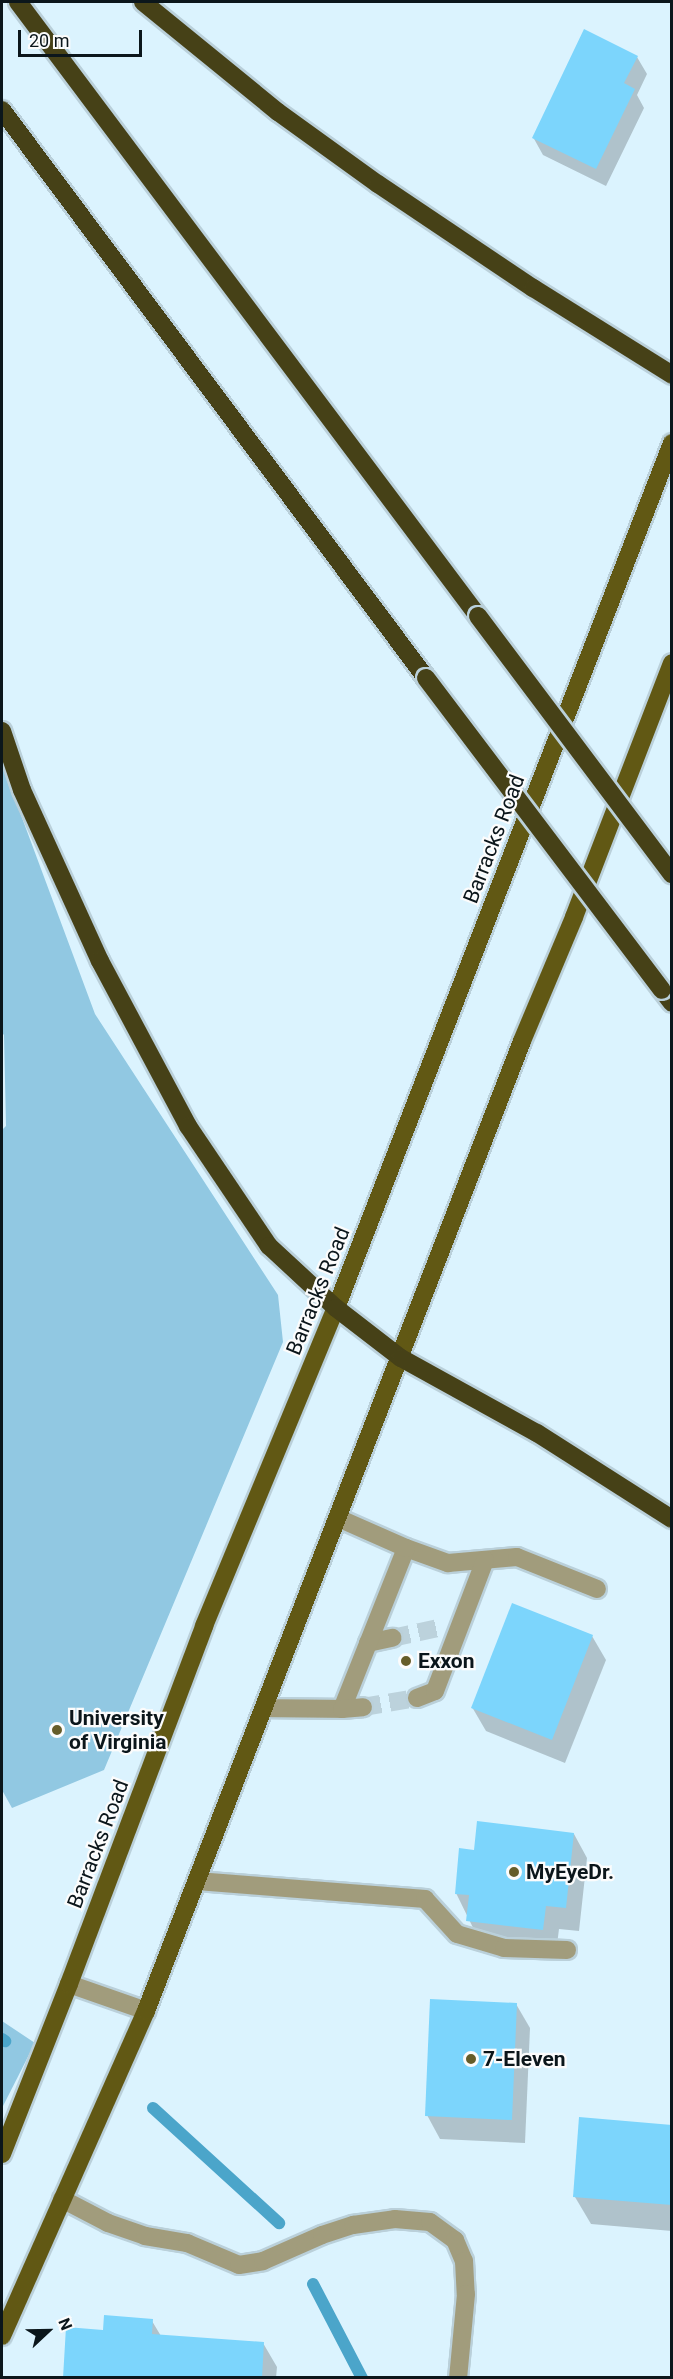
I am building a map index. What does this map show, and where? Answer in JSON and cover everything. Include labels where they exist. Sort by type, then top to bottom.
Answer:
[{"type":"highway","points":[[18,2],[672,874]]},
{"type":"highway","points":[[143,2],[278,112],[378,184],[533,288],[672,375]]},
{"type":"highway","points":[[2,110],[426,678],[667,996]]},
{"type":"highway","points":[[2,731],[22,790],[100,961],[188,1126],[269,1246],[336,1308],[401,1358],[537,1432],[672,1519]]},
{"type":"main road","name":"Barracks Road","points":[[2,2154],[69,1984],[204,1626],[336,1308],[672,443]]},
{"type":"main road","points":[[2,2336],[146,2011],[522,1041],[672,663]]},
{"type":"street","points":[[338,1518],[406,1548],[448,1563],[517,1557],[597,1589]]},
{"type":"street","points":[[342,1709],[406,1548]]},
{"type":"street","points":[[417,1698],[435,1691],[452,1625],[485,1560]]},
{"type":"street","points":[[368,1643],[392,1638]]},
{"type":"street","points":[[264,1708],[363,1707]]},
{"type":"street","points":[[197,1881],[425,1899],[457,1934],[504,1948],[567,1950]]},
{"type":"street","points":[[69,1984],[146,2011]]},
{"type":"street","points":[[63,2199],[108,2223],[145,2236],[187,2243],[239,2265],[263,2260],[322,2235],[353,2225],[395,2219],[430,2222],[455,2240],[464,2261],[466,2294],[458,2378]]},
{"type":"shaded area","name":"University of Virginia","points":[[2,764],[95,1014],[278,1295],[283,1342],[104,1770],[12,1808],[2,1790],[2,1130],[6,1126],[4,1035],[2,1033]]},
{"type":"shaded area","points":[[2,2021],[35,2043],[2,2108]]},
{"type":"building","points":[[584,29],[638,56],[624,83],[635,89],[596,169],[532,138]]},
{"type":"building","points":[[512,1603],[593,1635],[552,1740],[471,1708]]},
{"type":"building","name":"MyEyeDr.","points":[[477,1821],[574,1833],[566,1908],[546,1906],[543,1930],[466,1921],[469,1895],[455,1894],[459,1848],[474,1850]]},
{"type":"building","name":"7-Eleven","points":[[430,1999],[517,2003],[512,2120],[425,2116]]},
{"type":"building","points":[[579,2117],[672,2125],[672,2205],[573,2197]]},
{"type":"building","points":[[104,2315],[153,2319],[152,2334],[264,2342],[262,2378],[63,2378],[66,2327],[103,2330]]},
{"type":"waterway","points":[[153,2108],[279,2223]]},
{"type":"waterway","points":[[313,2284],[362,2378]]},
{"type":"tunnel","points":[[392,1638],[443,1627]]},
{"type":"tunnel","points":[[363,1707],[417,1698]]},
{"type":"place","name":"Exxon","points":[[406,1661]]},
{"type":"place","name":"University of Virginia","points":[[57,1730]]},
{"type":"place","name":"MyEyeDr.","points":[[514,1872]]},
{"type":"place","name":"7-Eleven","points":[[471,2059]]}]
